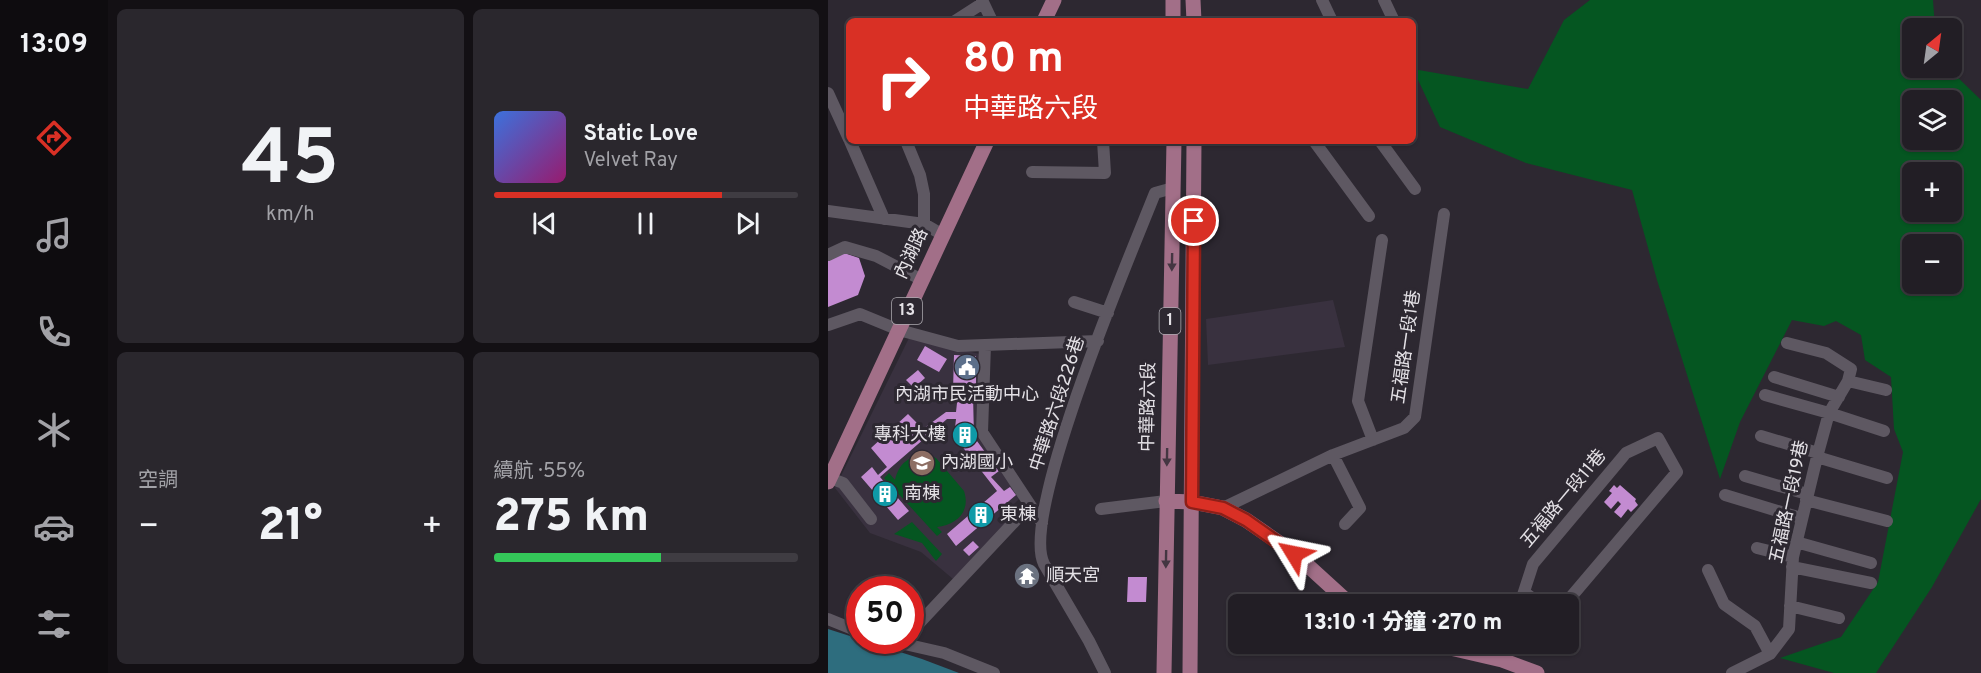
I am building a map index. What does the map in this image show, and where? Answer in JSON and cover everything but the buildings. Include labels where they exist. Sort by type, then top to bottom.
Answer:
[{"type":"main road","points":[[1045,18],[1054,0]]},
{"type":"main road","points":[[1173,0],[1173,18]]},
{"type":"main road","points":[[1193,0],[1194,18]]},
{"type":"main road","name":"內湖路","points":[[829,480],[986,144]]},
{"type":"main road","name":"中華路六段","points":[[1164,673],[1174,145]]},
{"type":"main road","name":"1","points":[[1190,673],[1194,146]]},
{"type":"main road","points":[[1166,501],[1192,502],[1223,508],[1246,520],[1294,554],[1339,594]]},
{"type":"main road","points":[[1476,654],[1502,660],[1537,673]]},
{"type":"street","points":[[1322,0],[1331,18]]},
{"type":"street","points":[[1384,0],[1393,18]]},
{"type":"street","points":[[959,18],[982,2],[990,18]]},
{"type":"street","points":[[828,93],[846,133]]},
{"type":"street","points":[[851,144],[884,219]]},
{"type":"street","points":[[907,144],[920,175],[924,194],[924,224]]},
{"type":"street","points":[[1032,172],[1105,173],[1103,144]]},
{"type":"street","points":[[1316,144],[1369,216]]},
{"type":"street","points":[[1382,144],[1414,189]]},
{"type":"street","points":[[1174,145],[1194,146]]},
{"type":"street","name":"中華路六段226巷","points":[[1105,673],[1089,640],[1039,556],[1039,540],[1056,454],[1108,313],[1155,193],[1173,188]]},
{"type":"street","points":[[828,211],[924,224],[943,235]]},
{"type":"street","name":"五福路一段1巷","points":[[1223,508],[1333,455],[1404,428],[1415,417],[1444,214]]},
{"type":"street","points":[[1373,440],[1358,401],[1382,240]]},
{"type":"street","points":[[828,255],[845,247],[876,256],[922,280]]},
{"type":"street","points":[[1074,302],[1108,313]]},
{"type":"street","points":[[828,325],[860,314],[899,330],[958,346],[1098,341]]},
{"type":"street","points":[[1787,343],[1826,353],[1851,369],[1848,381],[1886,390]]},
{"type":"street","points":[[985,345],[982,432],[1042,523]]},
{"type":"street","points":[[1774,377],[1839,397]]},
{"type":"street","name":"五福路一段19巷","points":[[1732,673],[1770,654],[1789,629],[1796,542],[1829,413],[1848,381]]},
{"type":"street","points":[[1765,395],[1884,431]]},
{"type":"street","points":[[1761,436],[1887,477]]},
{"type":"street","name":"五福路一段11巷","points":[[1524,592],[1533,564],[1626,453],[1658,438],[1677,472],[1573,594]]},
{"type":"street","points":[[1333,455],[1360,508],[1345,524]]},
{"type":"street","points":[[1745,476],[1887,521]]},
{"type":"street","points":[[829,480],[843,483],[871,519]]},
{"type":"street","points":[[1725,495],[1802,518]]},
{"type":"street","points":[[1101,509],[1166,501]]},
{"type":"street","points":[[924,622],[1030,505]]},
{"type":"street","points":[[1796,542],[1871,562]]},
{"type":"street","points":[[1757,548],[1793,562],[1871,583]]},
{"type":"street","points":[[1708,570],[1724,604],[1755,626],[1770,654]]},
{"type":"street","points":[[1790,606],[1839,618]]},
{"type":"street","points":[[828,619],[846,626]]},
{"type":"street","points":[[924,646],[994,673]]},
{"type":"street","points":[[1502,660],[1504,654]]},
{"type":"shaded area","points":[[1333,300],[1345,347],[1208,365],[1206,319]]},
{"type":"shaded area","name":"內湖國小","points":[[909,338],[980,354],[980,438],[1021,497],[1001,517],[1007,524],[953,579],[921,552],[870,533],[835,488]]},
{"type":"green space","points":[[1590,0],[1933,0],[1934,18],[1902,18],[1902,78],[1958,78],[1981,100],[1981,499],[1932,587],[1876,673],[1834,673],[1780,658],[1841,637],[1878,582],[1903,452],[1894,429],[1891,377],[1865,360],[1861,335],[1836,321],[1824,326],[1792,320],[1740,422],[1720,479],[1657,280],[1632,190],[1526,163],[1440,127],[1416,75],[1416,70],[1528,89],[1564,20]]},
{"type":"green space","points":[[926,454],[936,458],[964,491],[966,498],[964,511],[956,520],[937,527],[942,532],[937,536],[884,478],[889,473],[895,480],[899,469],[906,461]]},
{"type":"green space","points":[[912,522],[942,554],[936,561],[922,543],[894,534]]},
{"type":"water","points":[[828,629],[846,635],[846,654],[906,654],[959,673],[828,673]]},
{"type":"place","name":"內湖市民活動中心","points":[[967,367]]},
{"type":"place","name":"專科大樓","points":[[965,435]]},
{"type":"place","name":"內湖國小","points":[[922,463]]},
{"type":"place","name":"南棟","points":[[885,494]]},
{"type":"place","name":"東棟","points":[[981,515]]},
{"type":"place","name":"順天宮","points":[[1027,576]]},
{"type":"route","points":[[1194,221],[1192,502],[1223,508],[1246,520],[1294,554]]}]
